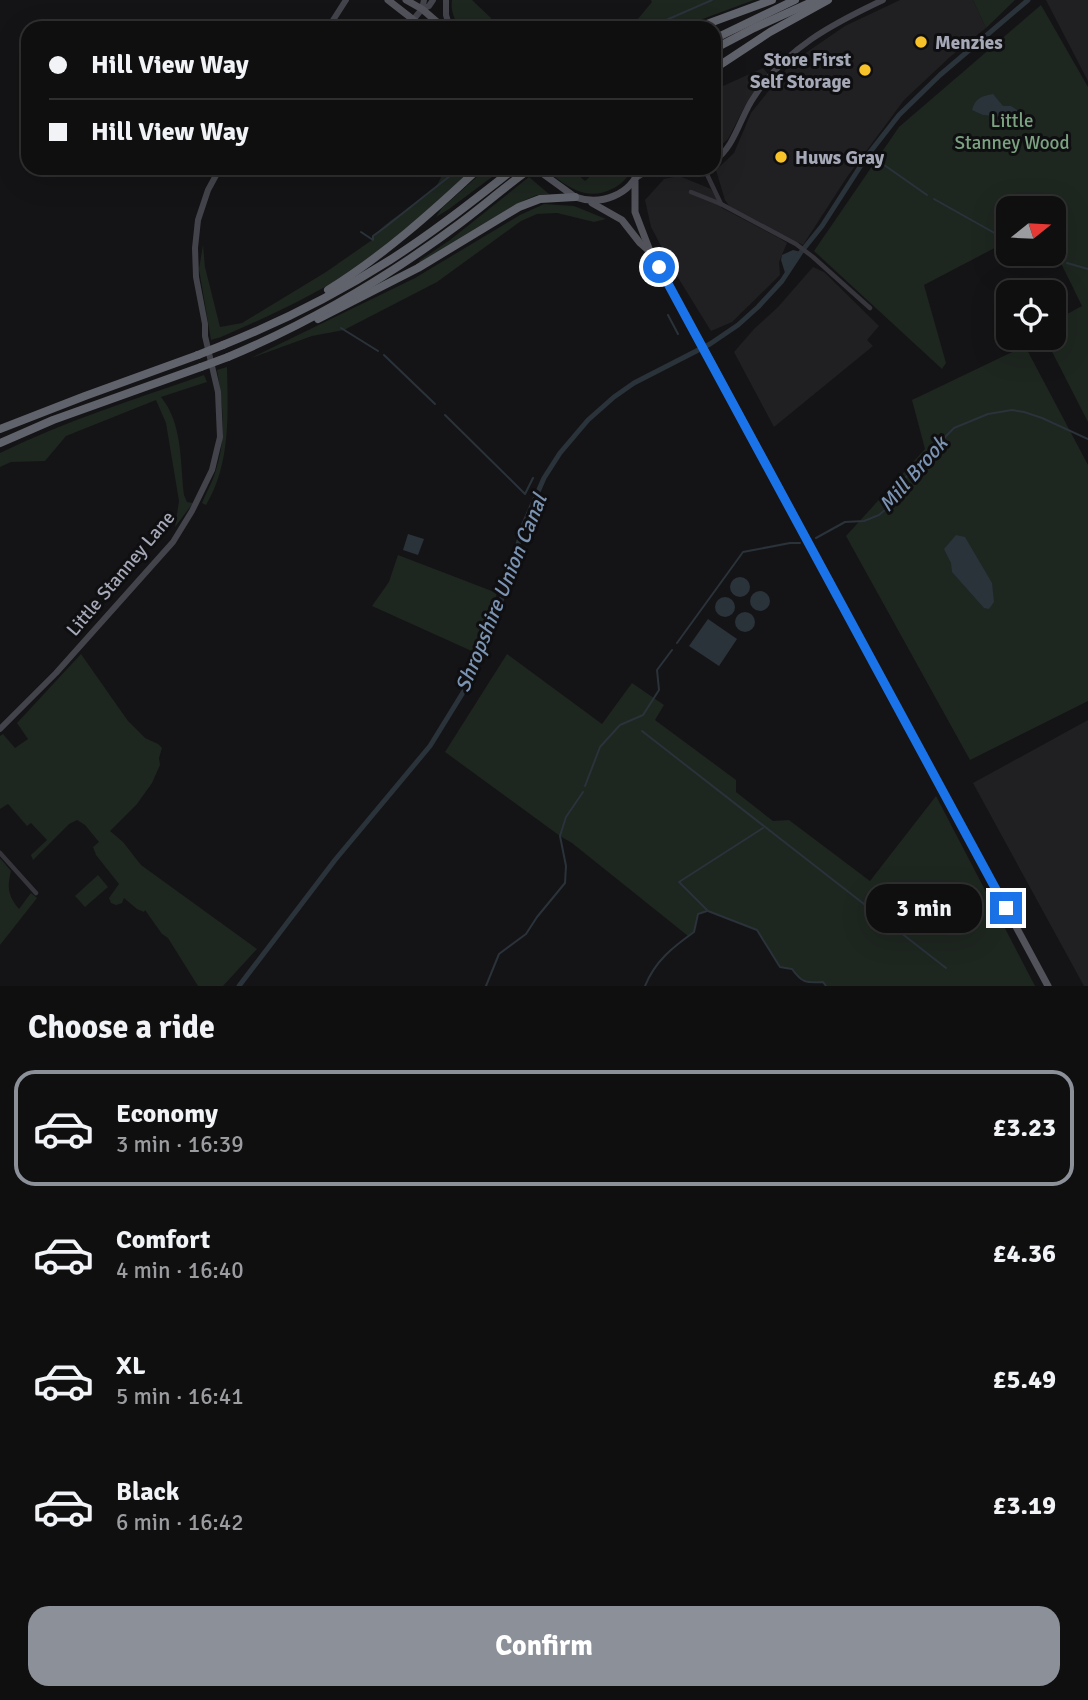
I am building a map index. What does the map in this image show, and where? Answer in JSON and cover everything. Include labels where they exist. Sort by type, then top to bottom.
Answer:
[{"type":"highway","points":[[715,21],[772,0]]},
{"type":"highway","points":[[721,36],[796,0]]},
{"type":"highway","points":[[721,45],[816,0]]},
{"type":"highway","points":[[721,64],[828,0]]},
{"type":"highway","points":[[287,316],[383,253],[424,220],[472,175]]},
{"type":"highway","points":[[1,429],[198,355],[287,316],[390,260],[512,175]]},
{"type":"highway","points":[[277,335],[395,269],[458,225],[514,175]]},
{"type":"highway","points":[[0,443],[54,420],[228,357],[314,321],[418,268],[519,207],[540,200],[575,197]]},
{"type":"main road","points":[[388,0],[413,20]]},
{"type":"main road","points":[[405,0],[422,9],[435,21]]},
{"type":"main road","points":[[543,175],[575,197],[589,201],[622,220],[650,251]]},
{"type":"main road","points":[[638,175],[635,212],[650,251],[1048,986]]},
{"type":"main road","points":[[589,201],[609,199],[636,180]]},
{"type":"street","points":[[332,21],[346,0]]},
{"type":"street","points":[[413,20],[422,9],[424,0]]},
{"type":"street","points":[[422,9],[429,6],[433,0]]},
{"type":"street","points":[[446,0],[448,21]]},
{"type":"street","points":[[721,157],[761,86],[798,47],[844,18],[883,0]]},
{"type":"street","name":"Little Stanney Lane","points":[[0,729],[56,673],[173,542],[212,470],[220,438],[218,392],[205,336],[196,277],[195,248],[198,220],[216,175]]},
{"type":"street","points":[[636,180],[642,175]]},
{"type":"street","points":[[706,175],[721,204]]},
{"type":"street","points":[[691,192],[721,204],[796,244],[870,308]]},
{"type":"street","points":[[0,853],[36,893]]},
{"type":"shaded area","points":[[900,0],[973,0],[986,28],[904,100],[847,177],[803,245],[730,207],[725,200],[718,175],[721,175],[721,165],[734,153],[751,113],[791,63],[845,26]]},
{"type":"shaded area","points":[[1046,0],[1088,0],[1088,81]]},
{"type":"shaded area","points":[[763,68],[768,74],[743,110],[728,139],[721,146],[721,87]]},
{"type":"shaded area","points":[[993,94],[1003,106],[1011,106],[1017,110],[1015,123],[972,110],[979,98]]},
{"type":"shaded area","points":[[679,176],[711,189],[722,208],[787,243],[779,262],[780,275],[732,322],[711,331],[651,227],[645,200],[664,179]]},
{"type":"shaded area","points":[[793,250],[801,252],[786,276],[782,255]]},
{"type":"shaded area","points":[[813,267],[824,272],[879,326],[867,340],[873,346],[774,427],[734,352]]},
{"type":"shaded area","points":[[408,534],[424,539],[418,555],[403,550]]},
{"type":"shaded area","points":[[956,535],[965,537],[992,583],[994,602],[989,609],[984,608],[952,572],[944,549]]},
{"type":"shaded area","points":[[740,577],[747,580],[750,587],[747,594],[740,597],[733,594],[730,587],[733,580]]},
{"type":"shaded area","points":[[760,591],[767,594],[770,601],[767,608],[760,611],[753,608],[750,601],[753,594]]},
{"type":"shaded area","points":[[725,597],[732,600],[735,607],[732,614],[725,617],[718,614],[715,607],[718,600]]},
{"type":"shaded area","points":[[745,612],[752,615],[755,622],[752,629],[745,632],[738,629],[735,622],[738,615]]},
{"type":"shaded area","points":[[708,619],[737,639],[719,666],[689,646]]},
{"type":"shaded area","points":[[1088,720],[1088,986],[1084,986],[973,783]]},
{"type":"green space","points":[[452,0],[472,0],[491,18],[488,21],[456,21]]},
{"type":"green space","points":[[651,0],[754,0],[697,21],[636,21]]},
{"type":"green space","points":[[973,0],[1015,0],[986,28]]},
{"type":"green space","name":"Little Stanney Wood","points":[[1041,5],[1088,87],[1088,422],[1051,350],[1066,350],[1066,315],[1082,306],[1062,266],[1066,266],[1066,196],[996,196],[996,247],[924,285],[946,363],[942,369],[814,251],[899,127]]},
{"type":"green space","points":[[442,175],[465,175],[389,244],[343,277],[257,321],[211,340],[199,269],[203,245],[205,267],[220,327],[242,323],[326,272],[372,240],[384,226],[435,188]]},
{"type":"green space","points":[[479,175],[495,175],[436,217],[442,208]]},
{"type":"green space","points":[[553,175],[578,175],[585,181],[592,175],[628,175],[617,186],[594,194],[577,190]]},
{"type":"green space","points":[[529,177],[549,194],[525,200],[421,263],[419,261],[450,240]]},
{"type":"green space","points":[[544,204],[574,206],[606,219],[594,222],[557,213],[537,214],[521,221],[437,282],[344,330],[312,336],[251,358],[415,278],[520,215]]},
{"type":"green space","points":[[1017,350],[1027,350],[1088,465],[1088,701],[970,760],[846,536],[925,449],[912,400]]},
{"type":"green space","points":[[227,367],[224,455],[214,489],[206,505],[202,503],[219,460],[222,435],[217,370]]},
{"type":"green space","points":[[204,375],[207,382],[161,397],[177,431],[184,495],[187,502],[193,503],[175,527],[179,501],[166,423],[156,400],[66,436],[45,461],[11,462],[0,467],[0,453],[25,441]]},
{"type":"green space","points":[[398,555],[497,593],[476,653],[372,606],[389,582]]},
{"type":"green space","points":[[81,654],[128,721],[145,738],[162,748],[160,765],[152,783],[137,804],[110,831],[123,842],[141,865],[257,949],[223,986],[198,986],[168,938],[145,910],[144,912],[137,909],[124,898],[122,903],[111,903],[109,898],[119,884],[96,855],[93,847],[99,842],[85,825],[77,820],[69,824],[33,860],[31,855],[47,840],[31,823],[27,826],[8,804],[0,809],[0,736],[3,734],[15,748],[28,739],[17,723]]},
{"type":"green space","points":[[507,654],[602,724],[632,683],[664,705],[655,720],[736,780],[736,792],[773,821],[789,820],[870,881],[936,796],[1035,986],[826,986],[822,982],[804,981],[792,969],[780,967],[757,930],[708,911],[698,914],[694,932],[688,936],[572,843],[445,752]]},
{"type":"green space","points":[[0,858],[11,871],[9,891],[19,909],[31,893],[37,898],[0,945]]},
{"type":"green space","points":[[98,875],[108,887],[85,907],[75,896]]},
{"type":"waterway","points":[[664,21],[712,0]]},
{"type":"waterway","name":"Shropshire Union Canal","points":[[239,986],[335,860],[430,746],[467,686],[483,652],[524,524],[544,478],[560,453],[588,420],[614,397],[634,383],[710,344],[758,307],[782,281],[822,226],[867,156],[899,115],[940,75],[1028,0]]},
{"type":"waterway","points":[[877,160],[927,195]]},
{"type":"waterway","points":[[361,232],[373,240],[373,236],[451,175]]},
{"type":"waterway","points":[[934,199],[996,234]]},
{"type":"waterway","points":[[1067,263],[1088,269]]},
{"type":"waterway","points":[[668,315],[678,334]]},
{"type":"waterway","points":[[341,328],[378,351]]},
{"type":"waterway","points":[[384,355],[435,404]]},
{"type":"waterway","name":"Mill Brook","points":[[816,538],[845,522],[864,521],[879,515],[891,505],[906,477],[954,428],[988,414],[1012,410],[1024,412],[1088,439]]},
{"type":"waterway","points":[[445,415],[525,494],[533,478]]},
{"type":"waterway","name":"Mill Brook","points":[[677,643],[743,552],[800,543]]},
{"type":"waterway","name":"Mill Brook","points":[[585,786],[600,747],[620,725],[643,715],[659,690],[657,670],[672,650]]},
{"type":"waterway","points":[[642,731],[946,968]]},
{"type":"waterway","name":"Mill Brook","points":[[486,986],[499,954],[526,934],[565,883],[566,866],[560,836],[566,817],[583,792]]},
{"type":"waterway","points":[[763,828],[679,882],[708,911],[757,930],[780,967],[792,969],[805,981],[823,982],[826,986]]},
{"type":"waterway","points":[[645,986],[665,955],[694,932],[698,914],[707,911]]},
{"type":"place","name":"Menzies","points":[[921,42]]},
{"type":"place","name":"Store First Self Storage","points":[[865,70]]},
{"type":"place","name":"Huws Gray","points":[[781,157]]},
{"type":"route","points":[[659,267],[1006,908]]}]
